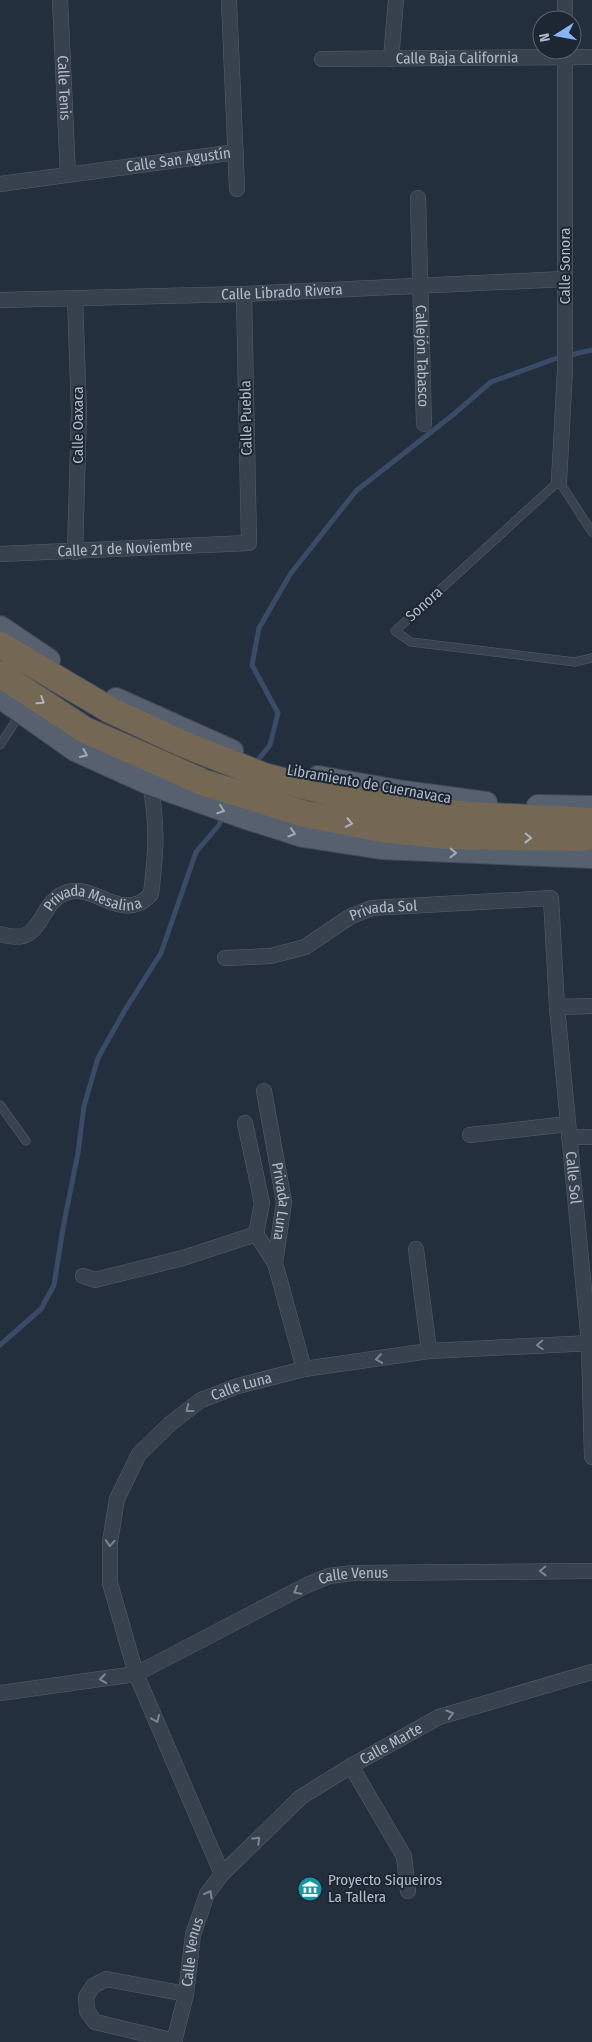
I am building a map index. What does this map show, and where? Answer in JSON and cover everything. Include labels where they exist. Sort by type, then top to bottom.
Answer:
[{"type":"highway","points":[[0,645],[110,710],[183,744],[235,759],[331,793],[402,808],[470,816],[592,821]]},
{"type":"highway","points":[[0,674],[85,730],[201,792],[248,808],[305,814],[381,829],[447,836],[592,838]]},
{"type":"main road","points":[[0,627],[36,652],[115,699],[235,759]]},
{"type":"main road","points":[[0,697],[75,750],[150,784],[201,792]]},
{"type":"main road","name":"Libramiento de Cuernavaca","points":[[267,771],[470,802],[592,807]]},
{"type":"main road","points":[[248,808],[304,836],[380,848],[592,857]]},
{"type":"street","name":"Calle Tenis","points":[[60,0],[68,175]]},
{"type":"street","name":"Calle San Agustín","points":[[0,184],[236,152],[229,0]]},
{"type":"street","points":[[391,59],[396,0]]},
{"type":"street","name":"Calle Baja California","points":[[322,59],[532,55]]},
{"type":"street","name":"Calle Sonora","points":[[559,481],[565,370],[565,60]]},
{"type":"street","points":[[236,152],[237,189]]},
{"type":"street","name":"Callejón Tabasco","points":[[418,198],[424,424]]},
{"type":"street","name":"Calle Librado Rivera","points":[[0,300],[244,294],[565,279]]},
{"type":"street","name":"Calle Puebla","points":[[244,294],[249,543]]},
{"type":"street","name":"Calle Oaxaca","points":[[74,298],[79,412],[75,552]]},
{"type":"street","name":"Calle 21 de Noviembre","points":[[0,554],[249,543]]},
{"type":"street","name":"Privada Mesalina","points":[[0,934],[13,938],[22,937],[30,933],[58,896],[67,892],[77,890],[125,906],[140,903],[151,894],[157,845],[155,810],[150,784]]},
{"type":"street","name":"Privada Sol","points":[[225,958],[271,956],[305,947],[351,916],[372,908],[551,898]]},
{"type":"street","name":"Calle Sol","points":[[551,898],[557,1007],[590,1343],[592,1457]]},
{"type":"street","points":[[557,1007],[592,1006]]},
{"type":"street","name":"Privada Luna","points":[[264,1091],[284,1202],[275,1263],[304,1370]]},
{"type":"street","points":[[245,1123],[262,1203],[256,1234],[275,1263]]},
{"type":"street","points":[[470,1135],[569,1130],[592,1137]]},
{"type":"street","points":[[83,1276],[96,1280],[184,1258],[256,1234]]},
{"type":"street","points":[[416,1249],[429,1351]]},
{"type":"street","name":"Calle Luna","points":[[136,1674],[110,1583],[110,1542],[117,1499],[140,1454],[171,1423],[201,1400],[238,1386],[304,1370],[429,1351],[590,1343]]},
{"type":"street","name":"Calle Venus","points":[[0,1693],[136,1674],[307,1585],[329,1576],[353,1573],[592,1570]]},
{"type":"street","name":"Calle Marte","points":[[222,1874],[301,1797],[351,1766],[439,1717],[592,1672]]},
{"type":"street","points":[[136,1674],[222,1874]]},
{"type":"street","points":[[351,1766],[404,1856],[408,1891]]},
{"type":"street","name":"Calle Venus","points":[[174,2041],[186,1994],[193,1934],[207,1894],[222,1874]]},
{"type":"street","points":[[174,2041],[95,2022],[87,2011],[86,1997],[93,1986],[106,1979],[186,1994]]},
{"type":"lane","points":[[559,481],[592,532]]},
{"type":"lane","name":"Sonora","points":[[559,481],[395,631],[411,642],[575,662],[592,658]]},
{"type":"lane","points":[[0,745],[21,712]]},
{"type":"lane","points":[[0,1105],[26,1141]]},
{"type":"waterway","points":[[254,765],[270,745],[278,713],[252,665],[259,628],[291,573],[356,491],[454,414],[491,382],[557,358],[592,350]]},
{"type":"waterway","points":[[0,1345],[41,1309],[54,1285],[78,1153],[84,1106],[98,1058],[125,1010],[161,953],[196,852],[219,825],[223,817]]},
{"type":"place","name":"Proyecto Siqueiros La Tallera","points":[[310,1889]]}]
